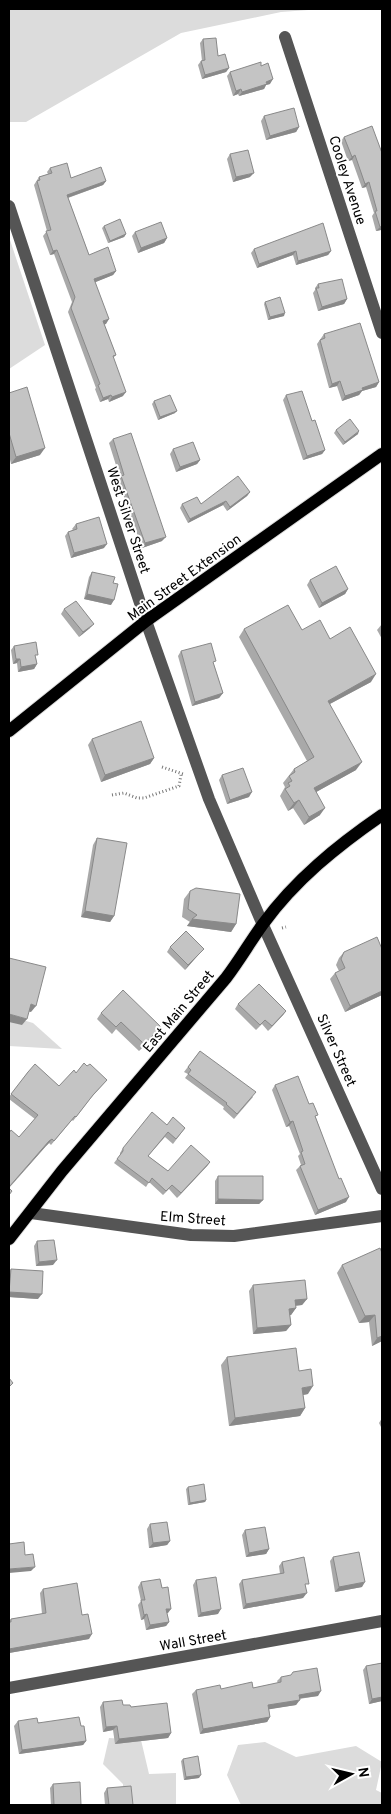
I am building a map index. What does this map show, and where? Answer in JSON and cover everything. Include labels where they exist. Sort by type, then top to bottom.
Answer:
[{"type":"main road","name":"Main Street Extension","points":[[9,731],[146,621],[382,454]]},
{"type":"main road","name":"East Main Street","points":[[9,1239],[62,1171],[226,978],[286,896],[333,851],[382,815]]},
{"type":"street","name":"Cooley Avenue","points":[[285,37],[382,333]]},
{"type":"street","name":"West Silver Street","points":[[9,206],[146,621],[209,799],[263,925]]},
{"type":"street","name":"Silver Street","points":[[263,925],[382,1189]]},
{"type":"street","name":"Elm Street","points":[[31,1213],[212,1236],[234,1236],[382,1216]]},
{"type":"street","name":"Wall Street","points":[[9,1688],[382,1621]]},
{"type":"path","points":[[162,766],[181,775],[188,772]]},
{"type":"path","points":[[112,795],[124,793],[137,798],[144,798],[180,786],[181,775]]},
{"type":"shaded area","points":[[9,9],[322,9],[281,12],[181,33],[26,122],[9,122]]},
{"type":"shaded area","points":[[9,237],[45,345],[9,369]]},
{"type":"shaded area","points":[[9,1016],[33,1023],[62,1049],[9,1046]]},
{"type":"shaded area","points":[[109,1738],[141,1740],[149,1774],[176,1773],[176,1805],[123,1805],[123,1784],[103,1764]]},
{"type":"shaded area","points":[[265,1742],[296,1757],[356,1746],[382,1762],[376,1790],[382,1793],[382,1805],[241,1805],[227,1775],[238,1745]]},
{"type":"building","points":[[216,38],[218,56],[225,54],[229,68],[205,75],[201,61],[205,60],[203,39]]},
{"type":"building","points":[[261,62],[261,66],[268,63],[273,79],[266,82],[267,84],[242,92],[241,89],[236,91],[230,72]]},
{"type":"building","points":[[294,108],[299,127],[270,136],[264,116]]},
{"type":"building","points":[[372,126],[382,153],[382,226],[380,227],[369,182],[365,184],[355,155],[352,157],[344,137]]},
{"type":"building","points":[[248,150],[254,173],[236,177],[230,154]]},
{"type":"building","points":[[67,163],[71,178],[101,167],[106,181],[67,195],[89,255],[108,247],[116,271],[94,279],[109,319],[103,321],[116,355],[113,356],[126,392],[112,397],[111,395],[103,398],[98,385],[100,384],[71,308],[75,297],[57,250],[53,251],[46,231],[51,230],[37,181],[40,180],[39,177],[52,173],[50,168]]},
{"type":"building","points":[[120,219],[126,234],[110,241],[104,226]]},
{"type":"building","points":[[161,222],[167,238],[141,248],[135,232]]},
{"type":"building","points":[[323,223],[331,251],[298,261],[296,251],[259,264],[254,249]]},
{"type":"building","points":[[342,279],[347,299],[322,307],[316,288],[319,288],[318,284]]},
{"type":"building","points":[[280,297],[285,313],[270,317],[265,302]]},
{"type":"building","points":[[360,323],[379,382],[345,396],[340,381],[332,384],[320,340],[325,338],[324,334]]},
{"type":"building","points":[[27,387],[45,448],[16,457],[9,433],[9,393]]},
{"type":"building","points":[[302,391],[312,421],[315,420],[325,450],[307,456],[286,395]]},
{"type":"building","points":[[170,395],[177,411],[160,417],[154,401]]},
{"type":"building","points":[[350,419],[359,431],[345,442],[336,430]]},
{"type":"building","points":[[131,433],[166,537],[145,543],[121,476],[124,475],[113,439]]},
{"type":"building","points":[[193,442],[200,460],[180,467],[173,449]]},
{"type":"building","points":[[238,476],[250,492],[230,507],[226,501],[190,519],[182,504],[197,497],[201,504]]},
{"type":"building","points":[[99,517],[107,544],[74,553],[68,532],[77,529],[76,524]]},
{"type":"building","points":[[336,566],[348,589],[322,603],[310,580]]},
{"type":"building","points":[[92,572],[115,577],[113,583],[118,584],[114,600],[87,594]]},
{"type":"building","points":[[76,601],[94,624],[83,632],[64,609]]},
{"type":"building","points":[[288,605],[302,630],[320,620],[330,639],[350,627],[376,674],[328,701],[362,762],[314,788],[325,808],[309,817],[299,800],[294,803],[285,789],[290,786],[288,783],[292,781],[289,776],[295,772],[294,769],[314,757],[244,629]]},
{"type":"building","points":[[36,642],[38,655],[35,655],[37,664],[21,667],[20,659],[16,659],[14,646]]},
{"type":"building","points":[[211,643],[216,661],[213,662],[223,693],[195,702],[181,651]]},
{"type":"building","points":[[141,721],[154,758],[105,775],[92,739]]},
{"type":"building","points":[[243,768],[252,792],[230,800],[222,775]]},
{"type":"building","points":[[97,838],[127,843],[114,916],[85,911]]},
{"type":"building","points":[[196,888],[240,894],[236,924],[192,919],[197,915],[188,909],[190,891]]},
{"type":"building","points":[[186,931],[204,949],[188,965],[170,947]]},
{"type":"building","points":[[377,937],[382,949],[382,991],[350,1006],[335,973],[345,968],[341,959],[344,952]]},
{"type":"building","points":[[9,958],[46,967],[36,1006],[31,1004],[27,1019],[9,1014]]},
{"type":"building","points":[[259,984],[286,1011],[272,1026],[265,1020],[260,1025],[238,1004]]},
{"type":"building","points":[[123,990],[161,1027],[144,1044],[121,1022],[116,1027],[101,1013]]},
{"type":"building","points":[[200,1051],[256,1092],[237,1114],[227,1103],[188,1074],[191,1070],[188,1067]]},
{"type":"building","points":[[84,1063],[87,1066],[90,1064],[107,1080],[76,1117],[54,1141],[52,1139],[49,1141],[9,1187],[9,1133],[11,1130],[19,1137],[38,1115],[11,1094],[35,1064],[59,1086],[74,1070],[76,1073]]},
{"type":"building","points":[[298,1076],[309,1104],[313,1103],[318,1115],[315,1116],[339,1179],[341,1178],[349,1197],[318,1210],[300,1166],[305,1164],[301,1152],[303,1151],[293,1121],[290,1122],[275,1085]]},
{"type":"building","points":[[152,1112],[167,1125],[173,1117],[185,1128],[176,1139],[168,1132],[148,1156],[168,1171],[191,1145],[210,1162],[181,1193],[172,1185],[166,1191],[152,1178],[149,1183],[117,1159],[123,1148]]},
{"type":"building","points":[[218,1176],[263,1176],[263,1200],[218,1199]]},
{"type":"building","points":[[54,1240],[57,1260],[39,1262],[37,1241]]},
{"type":"building","points":[[380,1248],[382,1253],[382,1336],[377,1338],[375,1315],[365,1316],[342,1265]]},
{"type":"building","points":[[11,1269],[43,1271],[42,1294],[9,1292]]},
{"type":"building","points":[[305,1280],[307,1299],[295,1300],[296,1308],[289,1309],[291,1325],[257,1328],[253,1285]]},
{"type":"building","points":[[296,1348],[299,1371],[311,1369],[313,1386],[302,1388],[305,1408],[235,1418],[227,1357]]},
{"type":"building","points":[[9,1378],[13,1383],[9,1387]]},
{"type":"building","points":[[204,1484],[206,1500],[190,1503],[188,1487]]},
{"type":"building","points":[[167,1522],[170,1541],[153,1543],[150,1524]]},
{"type":"building","points":[[265,1527],[269,1549],[249,1553],[245,1530]]},
{"type":"building","points":[[24,1542],[25,1555],[33,1554],[35,1567],[9,1569],[9,1544]]},
{"type":"building","points":[[359,1552],[365,1582],[339,1587],[333,1557]]},
{"type":"building","points":[[304,1557],[309,1584],[305,1584],[307,1593],[246,1604],[242,1580],[284,1573],[282,1562]]},
{"type":"building","points":[[216,1577],[221,1609],[201,1613],[196,1580]]},
{"type":"building","points":[[160,1579],[162,1588],[168,1587],[171,1609],[166,1609],[169,1622],[150,1625],[147,1614],[144,1615],[141,1600],[145,1600],[141,1582]]},
{"type":"building","points":[[77,1583],[82,1615],[88,1614],[92,1634],[9,1649],[9,1622],[11,1622],[11,1619],[46,1613],[43,1589]]},
{"type":"building","points":[[382,1663],[382,1697],[372,1699],[366,1666]]},
{"type":"building","points":[[317,1668],[321,1691],[299,1695],[300,1700],[268,1705],[270,1717],[203,1729],[196,1690],[220,1685],[221,1689],[252,1682],[253,1688],[281,1682],[281,1677],[291,1675],[293,1672]]},
{"type":"building","points":[[122,1700],[123,1705],[130,1705],[131,1707],[167,1703],[171,1733],[119,1739],[117,1726],[106,1727],[103,1702]]},
{"type":"building","points":[[79,1717],[81,1726],[84,1726],[86,1741],[22,1750],[18,1721],[37,1718],[38,1723]]},
{"type":"building","points":[[198,1756],[201,1775],[186,1777],[183,1759]]},
{"type":"building","points":[[80,1782],[81,1805],[54,1805],[53,1784]]},
{"type":"building","points":[[131,1786],[133,1805],[109,1805],[107,1788]]}]
